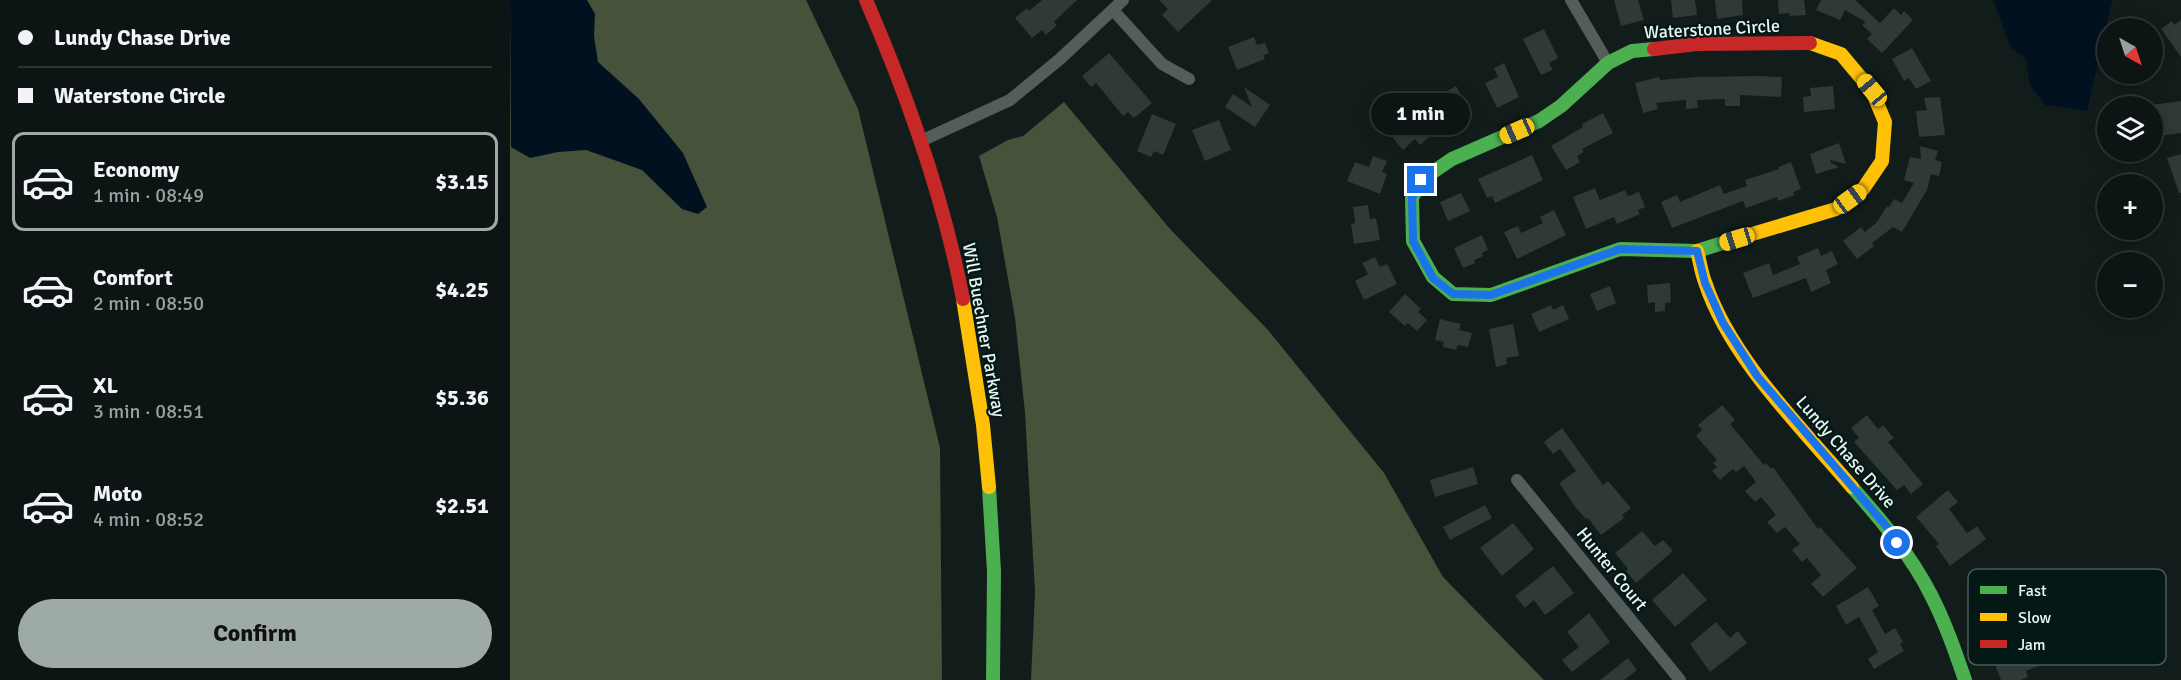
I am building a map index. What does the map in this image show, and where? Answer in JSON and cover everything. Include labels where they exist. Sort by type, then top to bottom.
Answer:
[{"type":"street","name":"Will Buechner Parkway","points":[[866,0],[895,65],[921,141],[937,189],[958,274],[982,416],[994,572],[993,680]]},
{"type":"street","points":[[921,141],[1010,100],[1060,59],[1123,0]]},
{"type":"street","points":[[1571,0],[1608,63]]},
{"type":"street","points":[[1113,10],[1161,64],[1189,79]]},
{"type":"street","name":"Waterstone Circle","points":[[1810,43],[1841,54],[1872,90],[1885,122],[1881,161],[1863,189],[1836,209],[1697,251],[1620,249],[1491,295],[1453,294],[1433,278],[1413,241],[1412,198],[1421,180],[1452,159],[1539,121],[1561,106],[1608,63],[1632,51],[1686,45],[1810,43]]},
{"type":"street","name":"Lundy Chase Drive","points":[[1697,251],[1705,283],[1723,323],[1757,376],[1886,526],[1930,594],[1950,637],[1965,680]]},
{"type":"street","name":"Hunter Court","points":[[1517,480],[1680,680]]},
{"type":"green space","points":[[510,0],[806,0],[858,109],[940,448],[942,680],[510,680]]},
{"type":"green space","points":[[1064,102],[1170,229],[1268,330],[1384,473],[1443,577],[1544,680],[1031,680],[1035,592],[1025,413],[1015,318],[997,217],[979,156],[1008,140],[1023,136]]},
{"type":"water","points":[[510,0],[587,0],[595,14],[594,36],[598,62],[639,99],[683,153],[707,207],[698,214],[682,209],[642,170],[586,150],[558,152],[530,158],[511,147]]},
{"type":"water","points":[[1993,0],[2112,0],[2108,18],[2097,18],[2097,67],[2087,111],[2045,105],[2030,85],[2026,59],[2011,48]]},
{"type":"building","points":[[1042,0],[1077,0],[1054,22],[1057,25],[1046,35],[1042,30],[1032,38],[1015,18],[1027,8],[1029,11]]},
{"type":"building","points":[[1159,0],[1212,0],[1178,32],[1162,15],[1168,9]]},
{"type":"building","points":[[1614,0],[1638,0],[1644,20],[1621,26]]},
{"type":"building","points":[[1671,0],[1695,0],[1697,15],[1673,18]]},
{"type":"building","points":[[1715,0],[1742,0],[1743,15],[1717,19]]},
{"type":"building","points":[[1778,0],[1804,0],[1806,15],[1779,14]]},
{"type":"building","points":[[1821,0],[1855,0],[1880,23],[1894,8],[1901,15],[1904,11],[1913,20],[1882,53],[1867,39],[1872,34],[1862,25],[1866,22],[1845,10],[1840,20],[1816,10]]},
{"type":"building","points":[[2181,20],[2181,57],[2163,32],[2163,28],[2172,21],[2174,25]]},
{"type":"building","points":[[1544,29],[1558,58],[1549,63],[1553,70],[1541,75],[1523,39]]},
{"type":"building","points":[[1254,37],[1257,45],[1265,43],[1269,53],[1263,55],[1265,59],[1237,70],[1228,47]]},
{"type":"building","points":[[1912,48],[1931,81],[1916,89],[1909,78],[1904,81],[1892,59]]},
{"type":"building","points":[[1109,53],[1152,103],[1134,118],[1128,112],[1123,116],[1096,83],[1091,87],[1082,76]]},
{"type":"building","points":[[1504,63],[1519,97],[1497,108],[1485,83],[1498,77],[1494,68]]},
{"type":"building","points":[[1659,77],[1660,80],[1782,77],[1781,97],[1740,95],[1740,106],[1725,106],[1725,99],[1697,100],[1698,108],[1686,109],[1686,100],[1656,103],[1658,109],[1643,113],[1635,83]]},
{"type":"building","points":[[1456,86],[1473,117],[1450,126],[1435,98]]},
{"type":"building","points":[[1833,86],[1835,109],[1804,112],[1803,97],[1811,96],[1810,88]]},
{"type":"building","points":[[1244,87],[1270,105],[1255,127],[1225,107],[1233,94],[1252,107]]},
{"type":"building","points":[[1940,97],[1945,135],[1919,137],[1916,111],[1927,110],[1924,98]]},
{"type":"building","points":[[2181,101],[2181,133],[2163,135],[2163,103]]},
{"type":"building","points":[[1411,113],[1430,136],[1420,145],[1415,139],[1403,150],[1388,132]]},
{"type":"building","points":[[1603,113],[1613,133],[1582,149],[1584,152],[1577,156],[1580,162],[1566,170],[1551,146],[1583,127],[1582,124]]},
{"type":"building","points":[[1152,114],[1176,124],[1163,155],[1154,151],[1151,157],[1137,151]]},
{"type":"building","points":[[1219,120],[1231,150],[1205,161],[1192,130]]},
{"type":"building","points":[[1839,143],[1846,164],[1831,160],[1830,162],[1839,167],[1816,174],[1810,154]]},
{"type":"building","points":[[1920,146],[1938,151],[1935,160],[1942,162],[1939,176],[1931,174],[1927,190],[1902,232],[1893,227],[1872,243],[1874,246],[1857,259],[1843,241],[1861,227],[1865,232],[1877,222],[1894,199],[1902,203],[1914,183],[1904,180],[1910,157],[1921,159]]},
{"type":"building","points":[[2181,154],[2181,193],[2179,193],[2167,158]]},
{"type":"building","points":[[1532,155],[1543,180],[1495,203],[1492,196],[1487,198],[1478,179]]},
{"type":"building","points":[[1373,156],[1387,161],[1382,172],[1387,174],[1380,194],[1347,181],[1355,162],[1369,167]]},
{"type":"building","points":[[1791,162],[1801,189],[1793,192],[1795,195],[1778,201],[1777,197],[1746,208],[1743,201],[1672,228],[1661,202],[1677,195],[1680,202],[1720,185],[1724,194],[1747,186],[1745,180],[1779,169],[1778,167]]},
{"type":"building","points":[[1595,188],[1600,200],[1625,190],[1628,196],[1639,192],[1645,207],[1638,210],[1640,214],[1617,224],[1614,217],[1586,229],[1573,197]]},
{"type":"building","points":[[1461,193],[1470,211],[1448,221],[1440,202]]},
{"type":"building","points":[[1368,205],[1370,219],[1376,218],[1380,240],[1354,244],[1351,224],[1355,223],[1353,207]]},
{"type":"building","points":[[1554,210],[1566,235],[1517,259],[1504,232],[1518,226],[1521,233],[1543,223],[1540,217]]},
{"type":"building","points":[[1482,235],[1488,250],[1482,253],[1483,256],[1474,260],[1475,263],[1463,268],[1454,248]]},
{"type":"building","points":[[1818,248],[1821,256],[1832,251],[1838,264],[1826,270],[1831,283],[1811,292],[1806,278],[1753,298],[1743,273],[1769,263],[1773,275],[1800,264],[1797,257]]},
{"type":"building","points":[[1375,257],[1380,267],[1387,264],[1397,284],[1364,300],[1355,281],[1368,274],[1362,263]]},
{"type":"building","points":[[1670,283],[1671,302],[1665,303],[1665,311],[1655,312],[1655,302],[1648,303],[1647,285]]},
{"type":"building","points":[[1610,286],[1616,303],[1597,311],[1590,294]]},
{"type":"building","points":[[1405,294],[1421,309],[1418,312],[1427,320],[1417,331],[1408,323],[1405,326],[1389,312]]},
{"type":"building","points":[[1551,305],[1553,310],[1563,305],[1569,319],[1539,332],[1531,314]]},
{"type":"building","points":[[1440,319],[1461,324],[1459,330],[1472,333],[1468,347],[1458,345],[1456,350],[1443,347],[1444,342],[1435,340]]},
{"type":"building","points":[[1513,324],[1519,356],[1506,358],[1507,364],[1496,367],[1489,329]]},
{"type":"building","points":[[1722,405],[1735,420],[1730,424],[1764,465],[1766,463],[1771,469],[1773,467],[1818,529],[1820,527],[1857,568],[1823,597],[1811,584],[1821,575],[1807,558],[1802,562],[1792,550],[1800,544],[1785,527],[1777,533],[1767,522],[1776,515],[1761,497],[1755,502],[1745,491],[1756,482],[1744,466],[1736,472],[1733,469],[1720,480],[1712,471],[1717,467],[1713,463],[1717,460],[1696,436],[1702,430],[1698,425]]},
{"type":"building","points":[[1867,415],[1878,429],[1883,425],[1894,438],[1888,442],[1923,484],[1911,494],[1904,485],[1897,490],[1854,442],[1859,438],[1851,428]]},
{"type":"building","points":[[1562,428],[1603,485],[1608,481],[1631,508],[1622,515],[1624,518],[1601,535],[1588,518],[1586,519],[1576,508],[1559,483],[1576,471],[1560,449],[1553,454],[1544,442]]},
{"type":"building","points":[[1473,467],[1478,484],[1435,497],[1430,480]]},
{"type":"building","points":[[1948,490],[1958,502],[1949,509],[1967,533],[1977,526],[1986,539],[1950,566],[1936,546],[1939,544],[1916,517]]},
{"type":"building","points":[[1485,505],[1492,518],[1450,540],[1443,527]]},
{"type":"building","points":[[1513,523],[1534,549],[1502,576],[1480,548]]},
{"type":"building","points":[[1642,531],[1655,546],[1663,540],[1673,551],[1636,583],[1615,553]]},
{"type":"building","points":[[1553,566],[1574,593],[1545,615],[1534,600],[1525,608],[1515,596]]},
{"type":"building","points":[[1683,573],[1707,600],[1675,627],[1652,600]]},
{"type":"building","points":[[1868,587],[1879,606],[1872,610],[1885,634],[1895,628],[1903,642],[1900,644],[1904,651],[1874,669],[1868,659],[1878,652],[1859,617],[1846,625],[1836,606]]},
{"type":"building","points":[[1589,613],[1610,642],[1572,672],[1562,660],[1579,647],[1567,632]]},
{"type":"building","points":[[1716,622],[1730,638],[1738,631],[1747,643],[1710,672],[1690,644]]},
{"type":"building","points":[[1628,658],[1637,670],[1624,680],[1600,680]]},
{"type":"building","points":[[1995,665],[2041,665],[2026,671],[2028,677],[2021,680],[2001,680]]},
{"type":"traffic: fast","points":[[1654,49],[1632,51],[1608,63],[1561,106],[1539,121],[1452,159],[1421,180],[1412,198],[1413,241],[1433,277],[1453,294],[1491,295],[1620,249],[1697,251],[1739,238]]},
{"type":"traffic: fast","points":[[989,487],[994,571],[993,680]]},
{"type":"traffic: fast","points":[[1852,487],[1895,538],[1923,580],[1945,626],[1965,680]]},
{"type":"traffic: slow","points":[[1739,238],[1836,209],[1863,189],[1882,161],[1885,122],[1872,91],[1841,54],[1810,43]]},
{"type":"traffic: slow","points":[[1697,251],[1705,282],[1716,310],[1731,338],[1790,416],[1852,487]]},
{"type":"traffic: slow","points":[[963,299],[983,425],[989,487]]},
{"type":"traffic: jam","points":[[866,0],[923,147],[935,184],[963,299]]},
{"type":"traffic: jam","points":[[1654,49],[1697,44],[1810,43]]},
{"type":"route","points":[[1421,180],[1412,198],[1413,241],[1433,278],[1453,294],[1491,295],[1620,249],[1697,251],[1705,283],[1723,323],[1757,376],[1886,526],[1897,543]]}]
